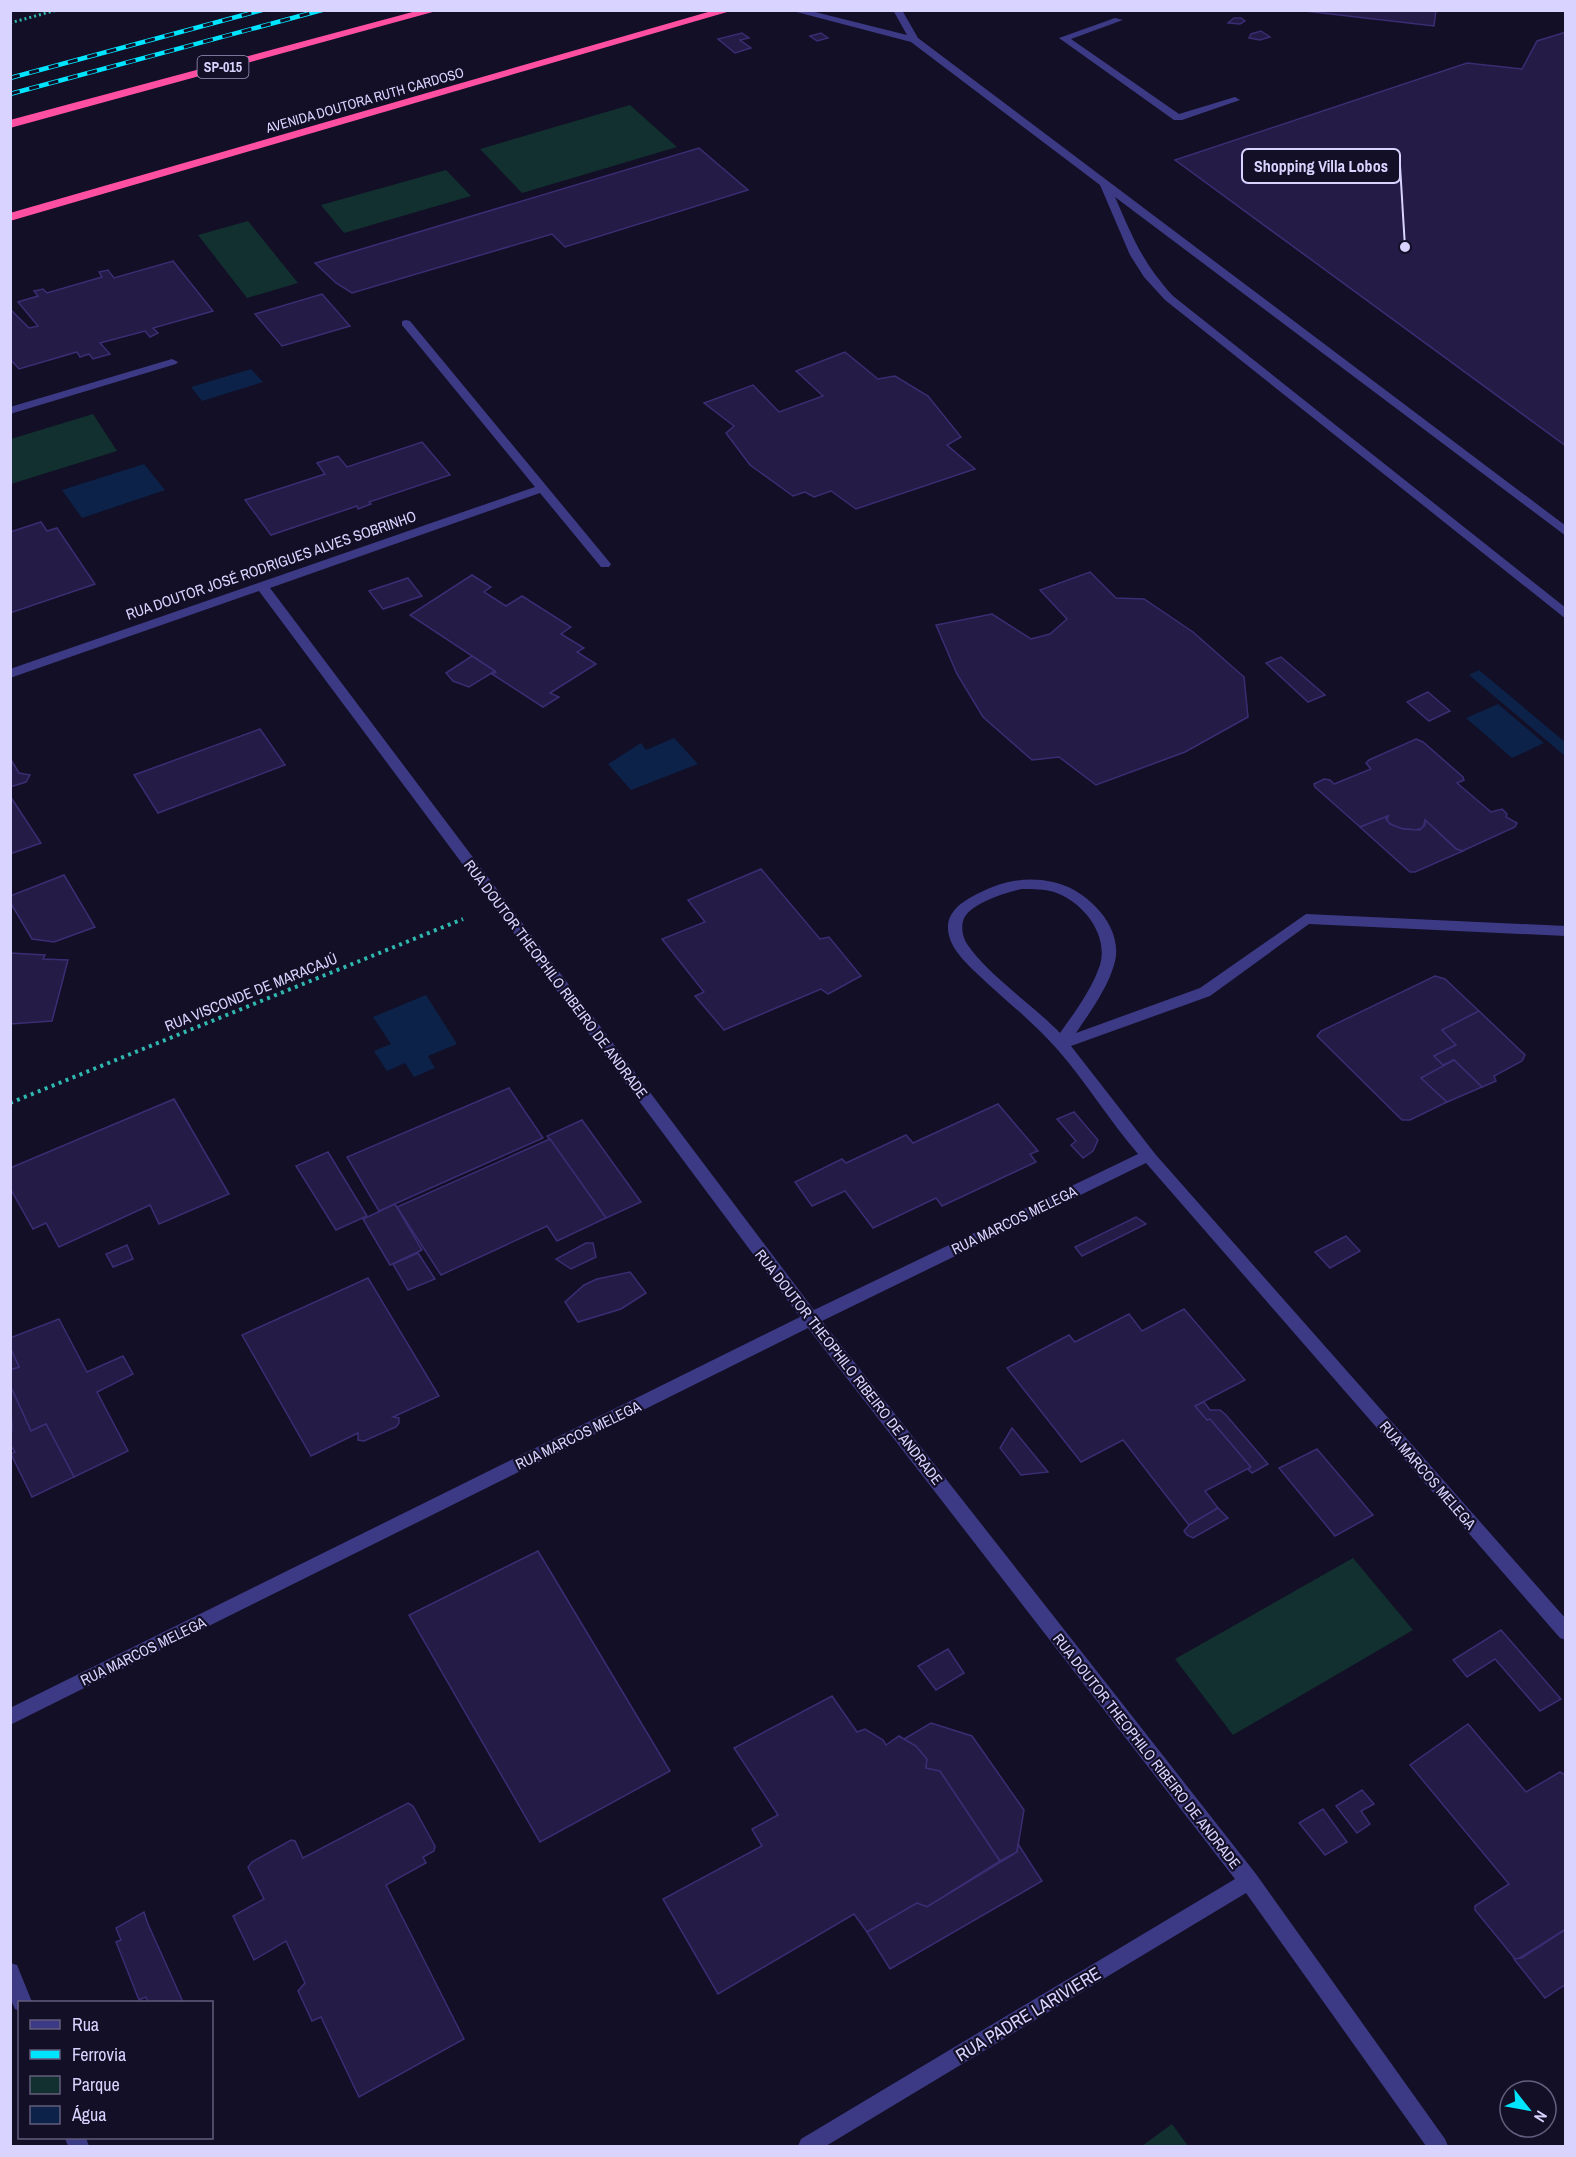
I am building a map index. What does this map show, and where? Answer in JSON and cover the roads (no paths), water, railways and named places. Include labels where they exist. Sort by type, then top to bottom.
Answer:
[{"type":"highway","name":"SP-015","points":[[10,124],[435,10]]},
{"type":"highway","name":"AVENIDA DOUTORA RUTH CARDOSO","points":[[10,217],[729,10]]},
{"type":"street","points":[[793,10],[914,40],[1566,532]]},
{"type":"street","points":[[897,10],[914,40]]},
{"type":"street","points":[[1118,20],[1064,38],[1178,118],[1235,100]]},
{"type":"street","points":[[1103,181],[1135,255],[1148,276],[1169,298],[1425,500],[1566,615]]},
{"type":"street","points":[[406,323],[605,564]]},
{"type":"street","points":[[10,411],[172,362]]},
{"type":"street","name":"RUA DOUTOR JOSÉ RODRIGUES ALVES SOBRINHO","points":[[10,674],[543,488]]},
{"type":"street","name":"RUA DOUTOR THEOPHILO RIBEIRO DE ANDRADE","points":[[262,586],[811,1319],[1249,1881],[1438,2146]]},
{"type":"street","name":"RUA MARCOS MELEGA","points":[[1061,1044],[1091,998],[1109,959],[1100,918],[1089,907],[1062,889],[1026,882],[1001,887],[957,914],[954,924],[957,941],[974,961],[1061,1044],[1147,1156],[1566,1632]]},
{"type":"street","points":[[1061,1044],[1205,992],[1306,920],[1566,931]]},
{"type":"street","name":"RUA MARCOS MELEGA","points":[[10,1717],[811,1319],[1147,1156]]},
{"type":"street","name":"RUA PADRE LARIVIERE","points":[[808,2146],[1249,1881]]},
{"type":"street","points":[[10,1972],[22,2001]]},
{"type":"water","points":[[251,369],[263,382],[202,401],[191,387]]},
{"type":"water","points":[[144,464],[165,490],[82,518],[62,490]]},
{"type":"water","points":[[1479,670],[1565,742],[1565,756],[1469,675]]},
{"type":"water","points":[[1498,704],[1544,743],[1512,758],[1466,718]]},
{"type":"water","points":[[674,738],[698,764],[631,790],[608,764],[641,743],[646,750]]},
{"type":"water","points":[[426,995],[457,1044],[428,1056],[435,1068],[414,1077],[405,1063],[387,1071],[374,1051],[391,1044],[373,1017]]},
{"type":"railway","points":[[10,78],[262,10]]},
{"type":"railway","points":[[10,94],[322,10]]},
{"type":"place","name":"Shopping Villa Lobos","points":[[1405,247]]}]
